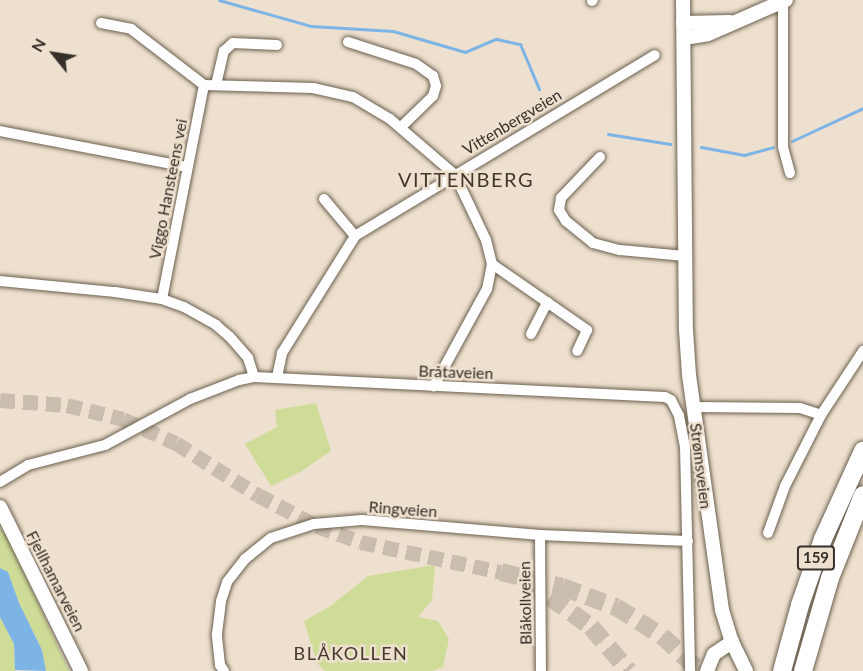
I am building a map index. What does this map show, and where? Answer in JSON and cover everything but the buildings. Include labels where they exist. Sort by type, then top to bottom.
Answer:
[{"type":"highway","name":"159","points":[[782,671],[820,548],[863,451]]},
{"type":"highway","name":"159","points":[[803,671],[833,567],[863,495]]},
{"type":"main road","name":"Strømsveien","points":[[683,0],[686,346],[716,581],[732,642],[746,671]]},
{"type":"main road","points":[[684,38],[708,34],[785,1]]},
{"type":"main road","points":[[683,23],[732,22]]},
{"type":"main road","name":"Fjellhamarveien","points":[[0,507],[81,671]]},
{"type":"main road","points":[[707,671],[714,654],[732,642]]},
{"type":"street","points":[[785,1],[783,147],[790,174]]},
{"type":"street","points":[[101,22],[132,29],[204,85],[313,88],[344,93],[376,109],[401,127],[455,175],[486,240],[492,264],[487,289],[434,386]]},
{"type":"street","points":[[348,42],[416,64],[433,76],[436,86],[433,96],[401,127]]},
{"type":"street","points":[[216,85],[224,51],[233,43],[277,45]]},
{"type":"street","name":"Vittenbergveien","points":[[277,377],[282,354],[355,236],[655,55]]},
{"type":"street","name":"Viggo Hansteens vei","points":[[162,299],[204,85]]},
{"type":"street","points":[[0,131],[187,167]]},
{"type":"street","points":[[600,157],[561,198],[559,210],[566,220],[593,243],[620,250],[685,256]]},
{"type":"street","points":[[324,198],[355,236]]},
{"type":"street","points":[[492,264],[587,330],[577,351]]},
{"type":"street","points":[[0,281],[162,299],[184,307],[216,325],[248,358],[254,377],[239,380],[190,399],[105,445],[28,465],[0,482]]},
{"type":"street","points":[[531,334],[547,302]]},
{"type":"street","points":[[768,533],[785,486],[820,415],[863,351]]},
{"type":"street","name":"Bråtaveien","points":[[254,377],[661,395],[671,400],[679,416],[685,446],[690,671]]},
{"type":"street","points":[[693,407],[800,408],[820,415]]},
{"type":"street","name":"Ringveien","points":[[224,671],[220,665],[217,634],[221,601],[227,582],[245,559],[271,538],[314,524],[362,520],[540,535],[688,541]]},
{"type":"street","name":"Blåkollveien","points":[[540,535],[541,671]]},
{"type":"green space","points":[[316,403],[331,451],[300,472],[271,486],[245,444],[277,427],[275,410]]},
{"type":"green space","points":[[0,528],[8,538],[69,671],[46,671],[42,650],[19,603],[8,572],[0,568]]},
{"type":"green space","points":[[435,565],[432,600],[418,617],[438,621],[449,639],[443,667],[432,671],[325,671],[317,663],[304,621],[332,605],[368,576]]},
{"type":"green space","points":[[0,617],[14,644],[15,671],[0,671]]},
{"type":"water","points":[[0,568],[8,572],[19,603],[42,650],[46,671],[15,670],[14,644],[0,617]]},
{"type":"waterway","points":[[219,0],[311,26],[393,31],[465,52],[496,39],[520,44],[539,89]]},
{"type":"waterway","points":[[792,141],[863,108]]},
{"type":"waterway","points":[[608,134],[670,144]]},
{"type":"waterway","points":[[701,147],[744,155],[773,147]]},
{"type":"tunnel","points":[[0,400],[67,405],[123,419],[176,443],[258,495],[317,526],[361,542],[501,572]]},
{"type":"tunnel","points":[[501,572],[562,587],[616,607],[662,636],[700,671]]},
{"type":"tunnel","points":[[527,585],[550,597],[591,627],[629,671]]},
{"type":"district","name":"VITTENBERG","points":[[466,179]]},
{"type":"district","name":"BLÅKOLLEN","points":[[351,653]]}]
